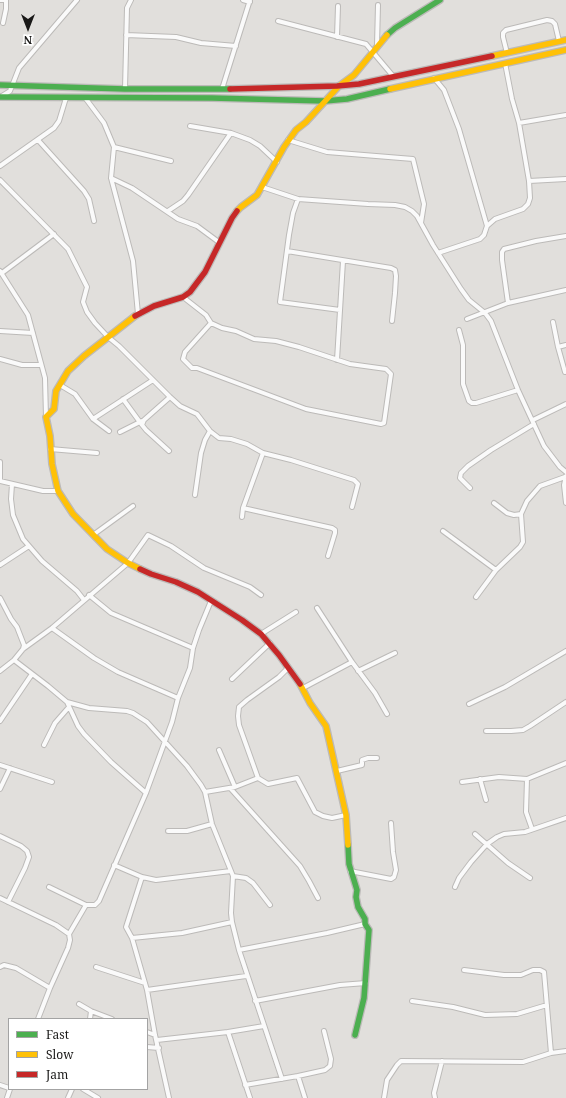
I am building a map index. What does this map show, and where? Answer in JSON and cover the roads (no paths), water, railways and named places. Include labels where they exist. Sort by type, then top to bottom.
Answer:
[{"type":"street","points":[[0,0],[6,0],[3,23]]},
{"type":"street","points":[[0,97],[10,91],[11,85],[19,68],[77,0]]},
{"type":"street","points":[[125,89],[127,8],[131,0]]},
{"type":"street","points":[[222,89],[250,1],[243,0]]},
{"type":"street","points":[[46,417],[54,409],[56,391],[68,370],[117,329],[138,314],[154,306],[183,297],[198,284],[232,218],[241,207],[257,195],[267,175],[277,162],[288,140],[296,130],[339,86],[354,76],[377,45],[395,28],[440,0]]},
{"type":"street","points":[[377,45],[378,5]]},
{"type":"street","points":[[337,37],[338,6]]},
{"type":"street","points":[[507,53],[503,37],[503,33],[506,30],[547,20],[552,20],[555,24],[559,41]]},
{"type":"street","points":[[278,22],[366,44],[372,53],[393,76]]},
{"type":"street","points":[[126,35],[176,37],[200,43],[236,46]]},
{"type":"street","points":[[0,85],[125,89],[222,89],[339,86],[359,84],[566,40]]},
{"type":"street","points":[[0,97],[86,99],[212,98],[325,102],[347,99],[434,78],[566,50]]},
{"type":"street","points":[[438,253],[480,238],[484,234],[487,226],[495,220],[523,209],[528,204],[530,198],[530,181],[519,123],[512,99],[505,63]]},
{"type":"street","points":[[434,78],[444,90],[459,129],[487,226]]},
{"type":"street","points":[[0,166],[54,128],[59,121],[66,98]]},
{"type":"street","points":[[86,99],[104,123],[114,147],[111,178],[133,261],[138,314]]},
{"type":"street","points":[[519,123],[566,116]]},
{"type":"street","points":[[190,126],[231,133],[250,140],[260,146],[277,162]]},
{"type":"street","points":[[168,212],[188,195],[231,133]]},
{"type":"street","points":[[38,140],[84,191],[88,199],[94,222]]},
{"type":"street","points":[[288,140],[327,152],[412,159],[424,204],[421,223]]},
{"type":"street","points":[[114,147],[171,161]]},
{"type":"street","points":[[111,178],[132,188],[152,203],[178,219],[197,226],[220,243]]},
{"type":"street","points":[[530,181],[566,179]]},
{"type":"street","points":[[0,180],[54,234],[70,253],[87,287],[83,302],[87,312],[108,337],[170,397],[180,406],[197,414],[210,432],[218,438],[242,442],[263,453],[354,480],[358,484],[352,507]]},
{"type":"street","points":[[262,187],[298,199],[405,206],[416,216],[461,289],[469,300],[492,321],[518,390],[544,446],[552,458],[566,472]]},
{"type":"street","points":[[298,199],[293,213],[280,302],[282,304],[340,310]]},
{"type":"street","points":[[54,234],[1,272],[28,315],[45,378],[46,417],[50,436],[52,464],[58,491],[73,514],[106,548],[128,563],[150,574],[176,582],[198,592],[261,634],[270,642],[303,688],[310,703],[326,726],[346,815],[347,856],[350,871],[357,890],[356,897],[358,907],[369,930],[366,983],[355,1035]]},
{"type":"street","points":[[508,303],[502,260],[502,252],[504,249],[566,236]]},
{"type":"street","points":[[287,251],[391,268],[395,270],[396,276],[392,322]]},
{"type":"street","points":[[337,360],[344,261]]},
{"type":"street","points":[[468,319],[508,303],[566,290]]},
{"type":"street","points":[[183,297],[206,315],[211,323],[222,328],[236,331],[254,339],[276,341],[299,346],[350,364],[386,369],[391,374],[384,423],[381,424],[306,409],[197,368],[192,368],[183,359],[185,352],[211,323]]},
{"type":"street","points":[[553,322],[565,372]]},
{"type":"street","points":[[458,330],[464,345],[463,384],[469,401],[476,403],[518,390]]},
{"type":"street","points":[[0,331],[33,333]]},
{"type":"street","points":[[558,347],[566,345]]},
{"type":"street","points":[[0,359],[22,365],[41,365]]},
{"type":"street","points":[[93,419],[153,380]]},
{"type":"street","points":[[60,385],[75,394],[93,419],[109,431]]},
{"type":"street","points":[[120,432],[142,422],[170,397]]},
{"type":"street","points":[[123,399],[142,422],[146,430],[169,451]]},
{"type":"street","points":[[470,488],[460,478],[461,473],[468,466],[534,422],[566,404]]},
{"type":"street","points":[[195,494],[201,453],[205,440],[210,432]]},
{"type":"street","points":[[50,449],[97,453]]},
{"type":"street","points":[[242,517],[243,508],[263,453]]},
{"type":"street","points":[[0,462],[0,480],[42,491],[58,491]]},
{"type":"street","points":[[476,597],[496,570],[520,547],[523,542],[521,514],[527,501],[540,486],[565,477],[564,485],[566,503]]},
{"type":"street","points":[[12,484],[11,499],[13,515],[23,539],[42,561],[77,591],[84,600]]},
{"type":"street","points":[[494,503],[507,513],[514,515],[521,514]]},
{"type":"street","points":[[93,535],[133,506]]},
{"type":"street","points":[[243,508],[332,528],[335,530],[335,533],[328,556]]},
{"type":"street","points":[[443,530],[496,570]]},
{"type":"street","points":[[0,672],[14,660],[23,649],[52,628],[128,563],[148,535],[172,546],[204,568],[250,587],[261,595]]},
{"type":"street","points":[[0,565],[29,546]]},
{"type":"street","points":[[89,596],[111,613],[193,648]]},
{"type":"street","points":[[0,598],[17,627],[24,645],[23,649]]},
{"type":"street","points":[[49,887],[86,905],[95,904],[99,901],[146,793],[178,698],[190,668],[193,648],[199,630],[211,601]]},
{"type":"street","points":[[317,608],[358,671],[376,693],[387,714]]},
{"type":"street","points":[[261,634],[296,612]]},
{"type":"street","points":[[52,628],[102,663],[125,675],[178,698]]},
{"type":"street","points":[[232,679],[270,642]]},
{"type":"street","points":[[469,704],[505,687],[566,651]]},
{"type":"street","points":[[358,671],[395,653]]},
{"type":"street","points":[[14,660],[48,686],[68,705],[78,726],[92,742],[120,771],[146,793]]},
{"type":"street","points":[[303,688],[352,662]]},
{"type":"street","points":[[288,668],[279,677],[239,707],[239,725],[258,778],[268,784],[296,778],[315,812],[332,818],[346,815]]},
{"type":"street","points":[[0,721],[32,674]]},
{"type":"street","points":[[486,731],[523,730],[566,702]]},
{"type":"street","points":[[68,705],[127,711],[133,713],[146,722],[158,734],[164,743],[187,766],[205,792],[212,824],[232,874],[232,922],[238,950],[282,1079]]},
{"type":"street","points":[[44,745],[68,705]]},
{"type":"street","points":[[219,750],[233,788],[300,866],[310,881],[318,898]]},
{"type":"street","points":[[337,771],[362,765],[362,760],[368,758],[377,758]]},
{"type":"street","points":[[462,782],[499,777],[527,779],[566,762]]},
{"type":"street","points":[[0,765],[52,782]]},
{"type":"street","points":[[0,789],[10,768]]},
{"type":"street","points":[[205,792],[233,788],[258,778]]},
{"type":"street","points":[[480,779],[486,800]]},
{"type":"street","points":[[527,779],[526,812],[532,829]]},
{"type":"street","points":[[454,887],[471,862],[487,844],[497,837],[504,834],[525,832],[566,818]]},
{"type":"street","points":[[168,831],[187,831],[212,824]]},
{"type":"street","points":[[350,871],[392,879],[396,870],[391,824]]},
{"type":"street","points":[[475,834],[508,863],[530,878]]},
{"type":"street","points":[[0,836],[21,846],[27,851],[29,857],[26,868],[8,902]]},
{"type":"street","points":[[114,865],[142,877],[156,880],[232,874],[246,878],[253,882],[270,905]]},
{"type":"street","points":[[142,877],[126,927],[132,938],[147,990],[169,1098]]},
{"type":"street","points":[[0,898],[56,925],[69,934]]},
{"type":"street","points":[[38,1018],[68,948],[70,940],[69,934],[86,905]]},
{"type":"street","points":[[132,938],[182,933],[232,922]]},
{"type":"street","points":[[238,950],[365,924]]},
{"type":"street","points":[[0,967],[4,965],[16,968],[50,988]]},
{"type":"street","points":[[96,967],[145,983]]},
{"type":"street","points":[[464,970],[504,975],[521,974],[534,970],[544,972],[550,1054]]},
{"type":"street","points":[[147,990],[246,976]]},
{"type":"street","points":[[255,1001],[340,985],[366,983]]},
{"type":"street","points":[[412,1000],[485,1015],[517,1014],[547,1005]]},
{"type":"street","points":[[79,1004],[91,1011],[109,1018]]},
{"type":"street","points":[[90,1018],[91,1011]]},
{"type":"street","points":[[157,1040],[228,1032],[264,1026]]},
{"type":"street","points":[[148,1032],[155,1035]]},
{"type":"street","points":[[228,1032],[250,1098]]},
{"type":"street","points":[[245,1085],[325,1070],[330,1066],[331,1059],[324,1032]]},
{"type":"street","points":[[148,1047],[159,1048]]},
{"type":"street","points":[[384,1098],[387,1080],[397,1065],[401,1062],[523,1062],[566,1051]]},
{"type":"street","points":[[435,1098],[434,1093],[442,1061]]},
{"type":"street","points":[[298,1076],[305,1098]]},
{"type":"street","points":[[85,1090],[98,1098]]}]
